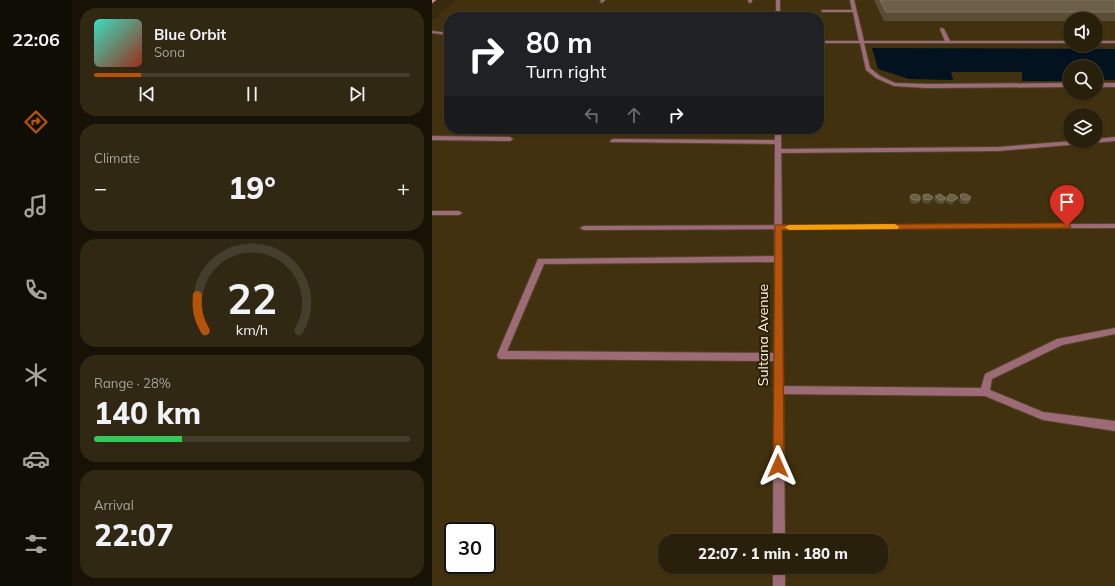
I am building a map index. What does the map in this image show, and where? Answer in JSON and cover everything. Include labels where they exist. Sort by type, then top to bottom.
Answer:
[{"type":"street","points":[[778,0],[778,12]]},
{"type":"street","points":[[852,0],[868,69],[878,77],[894,84],[926,86],[1063,85]]},
{"type":"street","points":[[823,11],[854,11]]},
{"type":"street","points":[[942,28],[948,42]]},
{"type":"street","points":[[432,32],[444,33]]},
{"type":"street","points":[[824,42],[1063,42]]},
{"type":"street","points":[[1103,42],[1115,42]]},
{"type":"street","points":[[1103,85],[1115,85]]},
{"type":"street","name":"Sultana Avenue","points":[[778,134],[779,534]]},
{"type":"street","points":[[432,138],[510,139]]},
{"type":"street","points":[[1103,140],[1115,139]]},
{"type":"street","points":[[613,142],[778,142]]},
{"type":"street","points":[[778,151],[998,149],[1063,144]]},
{"type":"street","points":[[432,213],[459,213]]},
{"type":"street","points":[[584,228],[1115,226]]},
{"type":"street","points":[[778,259],[541,261],[501,355],[778,357]]},
{"type":"street","points":[[985,392],[988,377],[1060,342],[1115,331]]},
{"type":"street","points":[[778,390],[985,392],[1043,416],[1115,426]]},
{"type":"street","points":[[779,574],[779,586]]},
{"type":"shaded area","points":[[455,0],[1115,0],[1115,586],[432,586],[432,21]]},
{"type":"water","points":[[872,48],[1063,49],[1063,52],[1103,52],[1103,49],[1115,49],[1115,80],[1103,80],[1103,60],[1063,60],[1063,81],[1022,81],[1022,72],[951,72],[953,80],[909,79],[878,69]]},
{"type":"building","points":[[880,0],[1115,0],[1115,12],[886,12]]},
{"type":"building","points":[[916,194],[920,196],[920,200],[910,198],[911,195]]},
{"type":"building","points":[[928,194],[933,198],[930,200],[924,199],[923,195]]},
{"type":"building","points":[[940,194],[946,198],[944,200],[939,200],[935,196]]},
{"type":"building","points":[[950,194],[955,195],[958,198],[953,201],[948,200],[947,197]]},
{"type":"building","points":[[961,194],[966,194],[971,197],[969,200],[964,200],[960,197]]},
{"type":"slow traffic","points":[[789,227],[895,227]]},
{"type":"route","points":[[778,466],[778,227],[1067,226]]}]
